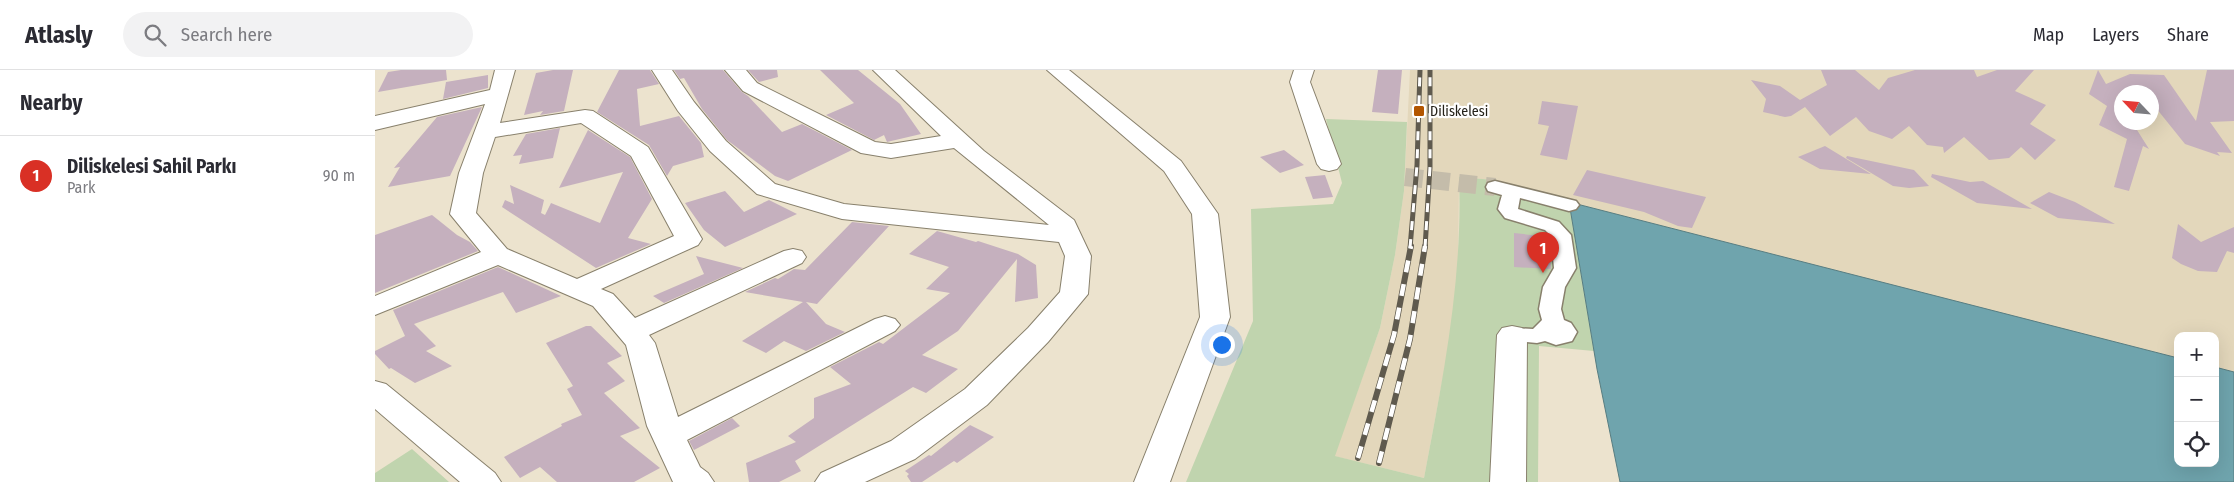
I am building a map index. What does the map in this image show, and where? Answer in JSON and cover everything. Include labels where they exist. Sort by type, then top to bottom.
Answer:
[{"type":"street","points":[[505,70],[499,94],[471,174],[463,214],[498,255],[603,300],[640,344],[664,426],[670,435],[687,476],[695,482]]},
{"type":"street","points":[[662,70],[686,106],[718,146],[766,189],[842,211],[1069,235]]},
{"type":"street","points":[[735,70],[750,86],[869,148],[891,151],[959,140]]},
{"type":"street","points":[[833,482],[910,445],[976,397],[1038,335],[1074,294],[1078,256],[1065,225],[959,140],[883,70]]},
{"type":"street","points":[[1057,70],[1173,166],[1205,214],[1215,317],[1152,482]]},
{"type":"street","points":[[1304,70],[1300,82],[1329,164]]},
{"type":"street","points":[[375,124],[499,94]]},
{"type":"street","points":[[486,132],[585,116],[640,152],[689,239],[578,289]]},
{"type":"street","points":[[1508,482],[1511,335],[1532,337],[1549,328],[1551,304],[1550,275],[1565,268],[1561,235],[1552,226],[1534,224],[1510,212],[1508,207],[1513,195],[1499,187],[1569,205]]},
{"type":"street","points":[[375,306],[498,255]]},
{"type":"street","points":[[630,332],[793,257]]},
{"type":"street","points":[[670,435],[885,325]]},
{"type":"street","points":[[375,392],[483,482]]},
{"type":"shaded area","points":[[1410,70],[2234,70],[2234,372],[2219,368],[2219,332],[2174,332],[2174,357],[1569,202],[1494,180],[1459,177],[1458,275],[1449,345],[1424,478],[1334,456],[1380,328],[1395,255],[1404,191]]},
{"type":"green space","points":[[1326,119],[1407,122],[1404,191],[1395,255],[1380,328],[1335,456],[1424,478],[1438,403],[1455,291],[1458,253],[1459,177],[1494,180],[1569,202],[1594,351],[1539,346],[1538,482],[1511,482],[1514,337],[1533,338],[1529,332],[1507,331],[1500,482],[1186,482],[1253,321],[1251,209],[1333,204],[1342,183]]},
{"type":"green space","points":[[412,449],[449,482],[375,482],[375,473]]},
{"type":"water","points":[[1569,202],[2174,357],[2174,467],[2219,467],[2219,368],[2234,372],[2234,482],[1620,482],[1597,369]]},
{"type":"building","points":[[401,70],[446,70],[447,80],[378,92],[388,72]]},
{"type":"building","points":[[553,70],[573,70],[564,111],[540,115],[543,111],[524,115],[536,73]]},
{"type":"building","points":[[619,70],[650,70],[659,84],[637,89],[640,126],[679,116],[701,143],[704,157],[673,166],[667,176],[649,145],[597,112]]},
{"type":"building","points":[[674,70],[723,70],[782,132],[802,124],[852,150],[788,181],[775,176],[727,140],[702,109],[684,78],[680,79]]},
{"type":"building","points":[[748,70],[777,70],[778,77],[759,82]]},
{"type":"building","points":[[820,70],[858,70],[900,104],[921,134],[887,142],[884,135],[874,140],[826,115],[854,103]]},
{"type":"building","points":[[1378,70],[1402,70],[1398,114],[1372,112]]},
{"type":"building","points":[[1821,70],[1855,70],[1879,90],[1888,78],[1915,70],[1974,70],[1977,77],[1997,70],[2034,70],[2015,91],[2046,105],[2030,124],[2056,140],[2035,160],[2021,147],[2009,158],[1989,160],[1964,137],[1944,153],[1943,147],[1927,145],[1909,126],[1892,139],[1869,131],[1856,117],[1830,136],[1805,107],[1791,116],[1785,117],[1763,112],[1766,99],[1751,80],[1780,86],[1800,100],[1827,85]]},
{"type":"building","points":[[2098,70],[2106,84],[2130,74],[2164,75],[2196,121],[2207,70],[2234,70],[2234,121],[2210,122],[2232,153],[2217,152],[2220,156],[2185,144],[2159,112],[2159,85],[2114,85],[2114,130],[2137,130],[2149,149],[2143,146],[2129,191],[2114,187],[2127,139],[2099,125],[2107,106],[2089,94]]},
{"type":"building","points":[[488,75],[488,88],[443,99],[446,82]]},
{"type":"building","points":[[1542,101],[1578,106],[1567,160],[1540,155],[1549,126],[1538,124]]},
{"type":"building","points":[[482,107],[450,176],[388,187],[400,167],[394,168],[437,117]]},
{"type":"building","points":[[560,128],[553,158],[519,164],[522,155],[513,156],[526,134]]},
{"type":"building","points":[[588,130],[630,157],[652,199],[628,238],[651,244],[596,268],[502,207],[505,200],[514,204],[510,185],[544,200],[541,213],[545,215],[551,203],[600,223],[623,172],[559,188]]},
{"type":"building","points":[[1825,146],[1871,174],[1820,169],[1798,157]]},
{"type":"building","points":[[1284,150],[1304,165],[1280,173],[1260,157]]},
{"type":"building","points":[[1847,156],[1914,170],[1929,186],[1909,188],[1893,186],[1846,158]]},
{"type":"building","points":[[1587,170],[1706,197],[1692,228],[1678,226],[1644,212],[1573,195]]},
{"type":"building","points":[[1932,174],[1970,182],[1983,181],[2032,209],[1977,203],[1931,177]]},
{"type":"building","points":[[1325,175],[1333,197],[1313,199],[1305,177]]},
{"type":"building","points":[[725,191],[744,212],[769,200],[797,214],[725,247],[704,230],[685,203]]},
{"type":"building","points":[[2049,192],[2075,202],[2115,224],[2058,218],[2030,203]]},
{"type":"building","points":[[432,215],[457,235],[470,242],[478,251],[375,293],[375,235]]},
{"type":"building","points":[[852,222],[889,226],[817,304],[806,302],[826,324],[845,332],[806,351],[784,341],[766,353],[742,341],[803,302],[745,292],[775,278],[778,279],[794,269],[805,270]]},
{"type":"building","points":[[2178,224],[2201,242],[2234,227],[2234,253],[2227,251],[2217,272],[2198,271],[2181,264],[2172,258]]},
{"type":"building","points":[[937,231],[978,241],[1018,254],[1036,265],[1038,298],[1015,302],[1017,259],[958,331],[922,355],[958,369],[926,393],[913,387],[795,461],[801,471],[779,482],[749,482],[746,463],[796,442],[788,436],[814,418],[814,398],[851,384],[830,367],[879,342],[883,344],[950,293],[926,289],[949,267],[909,254]]},
{"type":"building","points":[[1514,233],[1549,237],[1551,269],[1514,267]]},
{"type":"building","points":[[696,256],[743,268],[664,303],[653,296],[704,274]]},
{"type":"building","points":[[498,267],[561,296],[516,313],[503,292],[414,324],[436,346],[426,351],[452,366],[415,383],[391,368],[389,369],[375,354],[375,351],[405,336],[393,310]]},
{"type":"building","points":[[586,326],[591,326],[622,356],[607,363],[625,381],[604,393],[640,428],[620,436],[660,468],[634,482],[557,482],[540,467],[520,478],[504,457],[562,426],[561,424],[582,415],[567,389],[573,386],[546,343]]},
{"type":"building","points":[[732,418],[740,426],[694,450],[689,441]]},
{"type":"building","points":[[970,425],[994,437],[957,463],[954,461],[922,482],[911,482],[907,476],[909,474],[905,471],[929,455],[931,456]]},
{"type":"tunnel","points":[[1405,177],[1495,187]]},
{"type":"railway","points":[[1410,248],[1417,165],[1420,70]]},
{"type":"railway","points":[[1425,248],[1430,167],[1430,70]]},
{"type":"railway","points":[[1358,458],[1394,335],[1411,246]]},
{"type":"railway","points":[[1379,463],[1410,339],[1425,246]]},
{"type":"place","name":"Diliskelesi","points":[[1419,111]]},
{"type":"place","name":"Diliskelesi Sahil Parkı","points":[[1543,273]]}]
